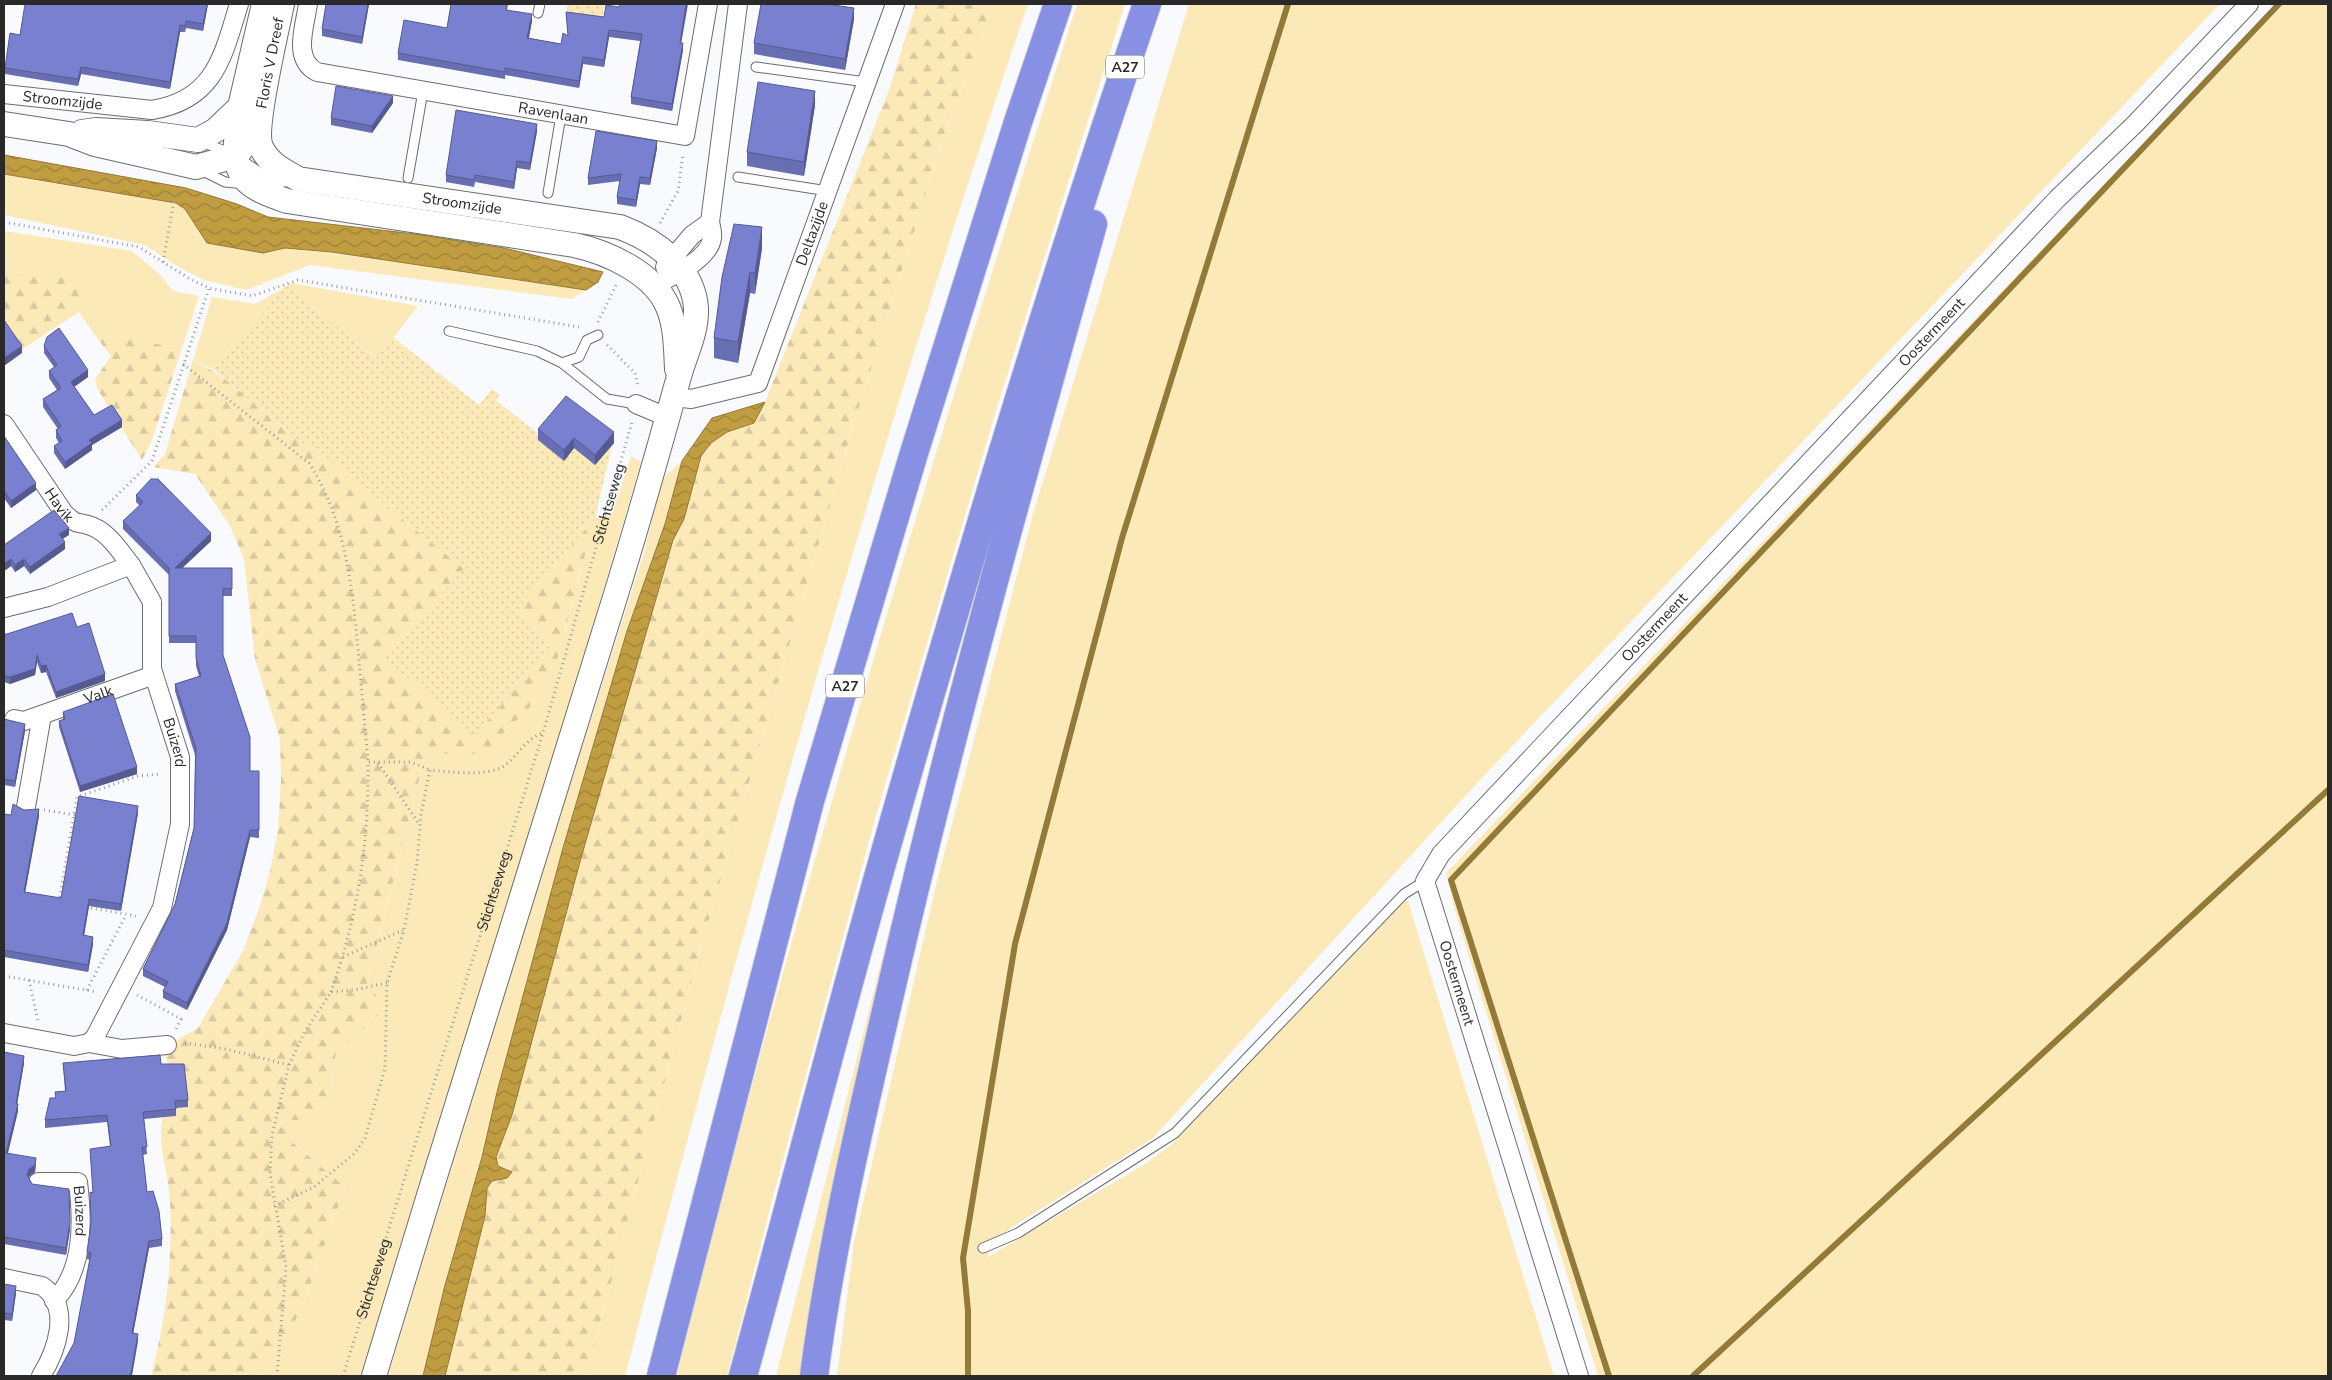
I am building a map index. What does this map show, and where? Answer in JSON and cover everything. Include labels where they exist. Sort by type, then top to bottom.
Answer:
[{"type":"highway","name":"A27","points":[[660,1376],[810,801],[914,453],[1018,122],[1058,4]]},
{"type":"highway","name":"A27","points":[[743,1376],[882,864],[999,460],[1104,130],[1147,4]]},
{"type":"highway","name":"A27","points":[[814,1376],[832,1255],[844,1192],[925,846],[1013,508],[1108,170],[1104,130]]},
{"type":"street","name":"Stroomzijde","points":[[4,94],[152,110],[171,107],[197,92],[212,75],[224,54],[238,4]]},
{"type":"street","name":"Floris V Dreef","points":[[236,156],[241,123],[240,107],[264,4]]},
{"type":"street","name":"Floris V Dreef","points":[[282,4],[259,123],[260,145],[274,165],[298,178]]},
{"type":"street","name":"Floris V Dreef","points":[[304,60],[302,46],[308,4]]},
{"type":"street","points":[[685,136],[708,4]]},
{"type":"street","points":[[653,286],[676,265],[695,262],[710,244],[712,238],[710,222],[738,4]]},
{"type":"street","name":"Deltazijde","points":[[674,398],[691,399],[758,383],[895,4]]},
{"type":"street","name":"Oostermeent","points":[[1579,1376],[1425,881],[1448,847],[2057,199],[2135,124],[2249,4]]},
{"type":"street","name":"Ravenlaan","points":[[304,60],[307,65],[318,72],[685,136]]},
{"type":"street","name":"Floris V Dreef","points":[[198,140],[216,130],[240,107]]},
{"type":"street","name":"Floris V Dreef","points":[[236,156],[259,123]]},
{"type":"street","name":"Stroomzijde","points":[[4,124],[69,134],[187,172]]},
{"type":"street","name":"Stroomzijde","points":[[69,134],[96,130],[198,140]]},
{"type":"street","points":[[187,172],[236,156],[242,176],[248,184]]},
{"type":"street","name":"Stroomzijde","points":[[298,178],[620,227],[648,240],[676,265]]},
{"type":"street","name":"Stroomzijde","points":[[248,184],[262,192],[287,201],[574,244],[596,250],[628,266],[653,286]]},
{"type":"street","name":"Stichtseweg","points":[[374,1376],[632,544],[695,331],[696,309],[692,288],[676,265]]},
{"type":"street","name":"Stichtseweg","points":[[653,286],[668,307],[675,331],[674,398]]},
{"type":"street","points":[[636,404],[674,398]]},
{"type":"street","name":"Havik","points":[[4,424],[64,513],[77,524],[88,525],[111,539],[131,565]]},
{"type":"street","points":[[4,608],[48,597],[131,565]]},
{"type":"street","name":"Buizerd","points":[[89,1043],[99,1030],[162,908],[179,830],[180,757],[152,669],[152,602],[131,565]]},
{"type":"street","name":"Valk","points":[[14,719],[24,721],[154,676]]},
{"type":"street","points":[[26,807],[42,715]]},
{"type":"street","points":[[4,1033],[74,1046],[89,1043],[122,1049],[174,1041]]},
{"type":"street","name":"Buizerd","points":[[38,1182],[78,1182],[82,1222],[73,1271],[63,1292],[54,1301]]},
{"type":"street","points":[[4,1278],[42,1286],[54,1301],[59,1328],[51,1359],[41,1376]]},
{"type":"lane","points":[[756,67],[866,82]]},
{"type":"lane","points":[[408,178],[423,91]]},
{"type":"lane","points":[[548,193],[561,114]]},
{"type":"lane","name":"Stroomzijde","points":[[198,140],[236,156],[276,183],[298,178]]},
{"type":"lane","name":"Stroomzijde","points":[[187,172],[225,182],[248,184]]},
{"type":"lane","points":[[738,177],[828,191]]},
{"type":"lane","points":[[449,331],[537,351],[562,363],[607,399],[636,404]]},
{"type":"lane","points":[[562,363],[579,356],[587,340],[598,334]]},
{"type":"lane","points":[[983,1248],[1018,1233],[1176,1133],[1404,894],[1425,881]]},
{"type":"path","points":[[648,240],[678,191],[685,136]]},
{"type":"path","points":[[163,262],[171,220],[187,172]]},
{"type":"path","points":[[4,222],[139,248],[190,279],[210,288],[252,296],[298,280],[574,325],[598,334]]},
{"type":"path","points":[[88,525],[152,460],[210,288]]},
{"type":"path","name":"Stichtseweg","points":[[343,1376],[543,733],[625,453],[636,404],[638,384],[635,373],[598,334]]},
{"type":"path","points":[[183,364],[309,463],[321,482],[336,518],[347,557],[368,762],[368,813],[362,872],[342,957],[331,992],[304,1033],[289,1065],[272,1135],[270,1174],[286,1267],[277,1376]]},
{"type":"path","points":[[368,762],[410,762],[430,770],[470,774],[503,766],[535,735],[543,733]]},
{"type":"path","points":[[378,762],[420,824]]},
{"type":"path","points":[[274,1206],[314,1187],[355,1153],[365,1138],[385,1068],[387,983],[404,930],[417,863],[420,824],[430,770]]},
{"type":"path","points":[[59,902],[77,797],[138,776],[180,774]]},
{"type":"path","points":[[26,807],[75,815]]},
{"type":"path","points":[[78,906],[146,918],[154,923]]},
{"type":"path","points":[[87,990],[126,915]]},
{"type":"path","points":[[342,957],[404,930]]},
{"type":"path","points":[[4,976],[117,994],[181,1019],[174,1041],[226,1049],[289,1065]]},
{"type":"path","points":[[29,980],[37,1012],[36,1039]]},
{"type":"path","points":[[331,992],[354,990],[387,983]]},
{"type":"green space","points":[[568,4],[605,4],[601,22],[566,16]]},
{"type":"green space","points":[[916,4],[993,4],[940,148],[851,433],[698,957],[586,1376],[445,1376],[485,1216],[487,1188],[492,1181],[499,1181],[507,1168],[498,1166],[496,1157],[512,1115],[581,858],[673,540],[684,519],[701,456],[711,443],[727,432],[754,423],[765,402],[889,90]]},
{"type":"green space","points":[[993,4],[1028,4],[971,174],[864,515],[765,858],[670,1203],[625,1376],[586,1376],[698,957],[851,433],[940,148]]},
{"type":"green space","points":[[1077,4],[1125,4],[1001,394],[875,819],[774,1193],[727,1376],[677,1376],[767,1030],[815,858],[969,345]]},
{"type":"green space","points":[[1189,4],[2220,4],[1478,782],[1153,1138],[992,1240],[988,1257],[1145,1164],[1171,1145],[1407,898],[1554,1376],[837,1376],[854,1242],[936,885],[1033,514]]},
{"type":"green space","points":[[2276,4],[2328,4],[2328,1376],[1598,1376],[1455,911],[1446,873]]},
{"type":"green space","points":[[4,174],[176,203],[185,209],[207,243],[263,253],[285,248],[332,252],[586,290],[572,299],[310,265],[246,290],[204,280],[177,266],[145,245],[4,215]]},
{"type":"green space","points":[[4,231],[132,251],[160,275],[173,291],[199,296],[182,348],[94,334],[79,312],[85,305],[76,279],[4,271]]},
{"type":"green space","points":[[4,271],[76,279],[87,296],[85,305],[79,312],[15,354],[4,337]]},
{"type":"green space","points":[[291,283],[418,306],[377,359],[290,287],[285,287],[213,369],[193,360],[212,297],[256,304]]},
{"type":"green space","points":[[285,287],[290,287],[376,359],[393,337],[479,405],[492,389],[500,395],[496,400],[542,437],[612,445],[595,518],[516,611],[554,645],[474,736],[384,657],[464,569],[320,452],[301,442],[213,369]]},
{"type":"green space","points":[[94,334],[182,348],[152,440],[142,460],[98,390],[95,379],[111,356]]},
{"type":"green space","points":[[193,360],[227,381],[287,431],[320,452],[464,569],[385,657],[554,645],[516,611],[595,518],[557,660],[546,683],[529,708],[490,746],[474,754],[434,754],[424,760],[367,984],[386,1008],[336,1053],[328,1106],[313,1120],[291,1120],[293,1143],[345,1187],[300,1313],[259,1376],[151,1376],[161,1333],[167,1289],[171,1223],[161,1127],[163,1117],[175,1116],[175,1108],[187,1107],[162,1048],[198,1028],[243,951],[260,906],[270,871],[278,830],[281,779],[280,739],[255,659],[244,559],[230,526],[195,474],[153,467],[165,454]]},
{"type":"green space","points":[[631,456],[641,462],[568,710],[361,1376],[259,1376],[300,1313],[345,1187],[293,1143],[291,1120],[332,1084],[336,1053],[385,1008],[367,984],[424,760],[434,754],[453,754],[529,708],[546,683],[557,660],[595,518],[612,515]]},
{"type":"green space","points":[[682,461],[665,524],[627,631],[563,848],[497,1092],[482,1157],[445,1285],[423,1376],[388,1376],[495,1020],[644,553],[661,480]]},
{"type":"green space","points":[[901,884],[905,908],[807,1376],[776,1376]]},
{"type":"water","points":[[4,155],[186,188],[237,204],[268,217],[415,234],[504,248],[603,272],[598,282],[586,290],[332,252],[285,248],[263,253],[207,243],[185,209],[176,203],[4,174]]},
{"type":"water","points":[[765,402],[754,423],[727,432],[711,443],[701,456],[684,519],[673,540],[581,858],[512,1115],[496,1157],[498,1166],[512,1172],[507,1178],[492,1181],[487,1188],[485,1216],[445,1376],[423,1376],[445,1285],[482,1157],[497,1092],[563,848],[627,631],[665,524],[682,461],[712,418]]},
{"type":"building","points":[[25,4],[207,4],[203,24],[186,21],[185,26],[180,25],[170,82],[81,67],[78,79],[5,68],[10,33],[20,35]]},
{"type":"building","points":[[326,4],[368,4],[362,37],[322,29]]},
{"type":"building","points":[[451,4],[507,4],[506,10],[532,14],[527,38],[561,44],[563,33],[568,36],[566,12],[604,17],[606,5],[619,7],[620,4],[686,4],[680,43],[683,43],[672,104],[631,97],[642,34],[609,30],[604,60],[583,57],[579,81],[505,68],[505,72],[398,53],[404,20],[447,28]]},
{"type":"building","points":[[761,4],[826,4],[854,8],[845,59],[754,43]]},
{"type":"building","points":[[758,82],[815,91],[804,162],[747,152]]},
{"type":"building","points":[[336,86],[393,96],[372,126],[331,118]]},
{"type":"building","points":[[456,110],[537,124],[530,163],[517,161],[514,182],[475,175],[474,180],[446,175]]},
{"type":"building","points":[[596,131],[657,141],[650,178],[640,177],[636,200],[617,197],[621,174],[588,178]]},
{"type":"building","points":[[734,224],[762,227],[755,273],[750,272],[738,342],[714,338],[722,277]]},
{"type":"building","points":[[4,320],[22,346],[4,358]]},
{"type":"building","points":[[59,328],[88,370],[71,382],[94,415],[112,405],[122,420],[89,440],[92,443],[65,462],[54,446],[62,441],[56,430],[61,426],[43,399],[61,388],[49,371],[57,365],[44,346],[47,337]]},
{"type":"building","points":[[566,396],[614,432],[595,455],[574,438],[564,450],[538,429]]},
{"type":"building","points":[[4,436],[36,483],[11,501],[4,491]]},
{"type":"building","points":[[151,479],[158,479],[211,533],[175,568],[232,568],[232,589],[223,588],[223,655],[250,737],[250,771],[259,771],[259,830],[250,830],[227,923],[187,1003],[163,991],[168,982],[143,969],[175,904],[194,828],[196,748],[175,684],[201,676],[196,658],[196,636],[169,636],[169,568],[123,521],[143,502],[136,495]]},
{"type":"building","points":[[54,510],[69,528],[59,534],[65,542],[30,567],[24,559],[15,565],[11,559],[4,564],[4,545]]},
{"type":"building","points":[[72,613],[77,627],[89,623],[105,674],[56,692],[46,665],[41,666],[37,655],[35,669],[10,677],[4,676],[4,634]]},
{"type":"building","points":[[113,694],[137,767],[80,786],[59,721],[65,719],[63,712]]},
{"type":"building","points":[[4,719],[25,724],[15,781],[4,779]]},
{"type":"building","points":[[79,796],[138,806],[121,904],[89,899],[83,935],[93,937],[88,965],[4,950],[4,814],[11,815],[13,804],[24,810],[39,809],[24,892],[61,898]]},
{"type":"building","points":[[4,1052],[24,1056],[16,1104],[18,1104],[6,1153],[36,1158],[35,1165],[29,1169],[27,1175],[32,1184],[69,1189],[70,1222],[66,1248],[4,1237]]},
{"type":"building","points":[[160,1055],[161,1064],[184,1064],[188,1100],[175,1101],[176,1109],[143,1112],[147,1147],[142,1147],[147,1192],[153,1191],[159,1211],[162,1239],[149,1241],[132,1333],[138,1334],[131,1373],[129,1376],[56,1376],[74,1343],[91,1253],[87,1252],[91,1223],[90,1192],[93,1193],[90,1149],[111,1146],[107,1115],[45,1120],[50,1098],[56,1098],[55,1092],[66,1091],[63,1063]]},
{"type":"building","points":[[4,1284],[16,1286],[12,1314],[4,1313]]},
{"type":"waterway","points":[[968,1376],[968,1311],[963,1258],[1015,944],[1122,538],[1288,4]]},
{"type":"waterway","points":[[1609,1376],[1451,880],[2279,4]]},
{"type":"waterway","points":[[1693,1376],[2328,790]]}]
